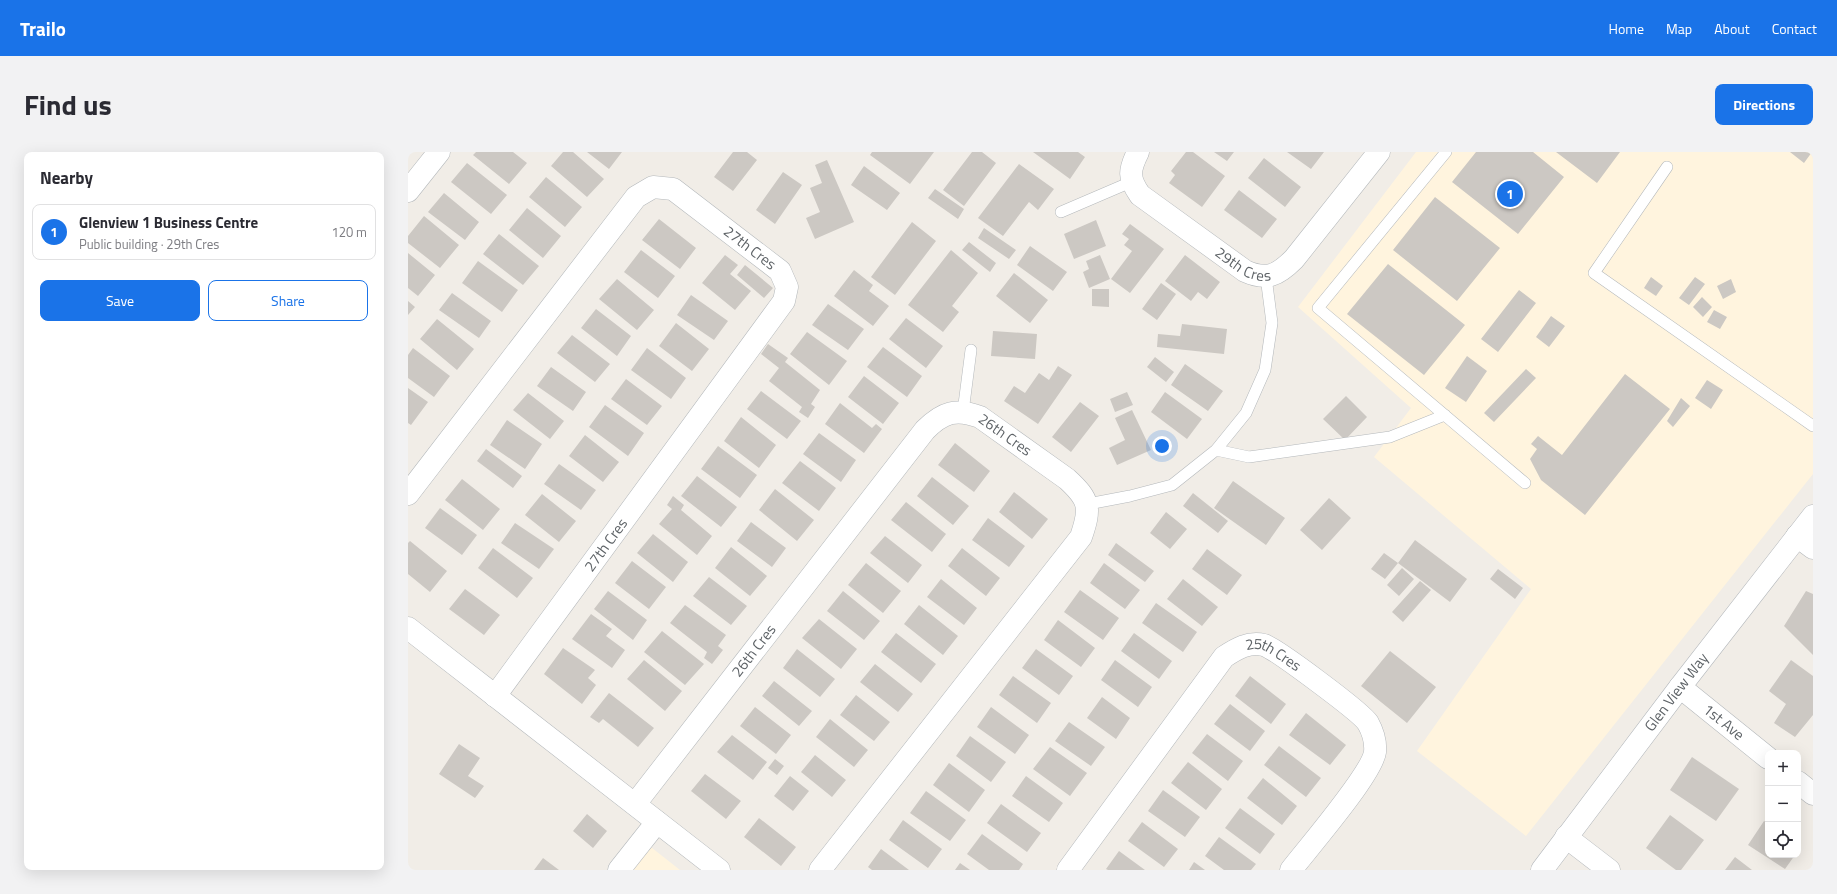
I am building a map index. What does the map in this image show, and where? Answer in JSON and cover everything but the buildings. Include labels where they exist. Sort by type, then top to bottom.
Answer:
[{"type":"street","points":[[408,191],[438,152]]},
{"type":"street","points":[[1131,182],[1132,165],[1138,152]]},
{"type":"street","name":"29th Cres","points":[[1131,182],[1140,195],[1245,272],[1254,276],[1266,277],[1281,272],[1294,259],[1379,152]]},
{"type":"street","name":"27th Cres","points":[[408,494],[636,196],[653,187],[673,189],[780,271],[787,287],[784,301],[495,696]]},
{"type":"street","name":"26th Cres","points":[[635,804],[925,430],[936,419],[953,413],[963,412],[980,417],[1068,479],[1080,491],[1088,504]]},
{"type":"street","points":[[820,870],[1081,537],[1088,518],[1088,504]]},
{"type":"street","name":"Glen View Way","points":[[1542,870],[1680,687],[1805,542],[1813,516]]},
{"type":"street","points":[[408,628],[719,870]]},
{"type":"street","name":"25th Cres","points":[[1068,870],[1224,657],[1240,646],[1263,645],[1280,654],[1353,709],[1367,722],[1375,737],[1375,753],[1364,776],[1291,870]]},
{"type":"street","name":"1st Ave","points":[[1680,687],[1765,756]]},
{"type":"street","points":[[1801,784],[1813,794]]},
{"type":"street","points":[[619,870],[657,822]]},
{"type":"street","points":[[1566,837],[1609,870]]},
{"type":"lane","points":[[1446,152],[1318,308],[1525,483]]},
{"type":"lane","points":[[1666,167],[1594,273],[1813,426]]},
{"type":"lane","points":[[1061,212],[1131,182]]},
{"type":"lane","points":[[1088,504],[1130,496],[1172,485],[1216,450],[1246,413],[1265,370],[1272,323],[1266,277]]},
{"type":"lane","points":[[963,412],[971,350]]},
{"type":"lane","points":[[1216,450],[1249,457],[1390,437],[1445,415]]},
{"type":"shaded area","points":[[1416,152],[1813,152],[1813,474],[1526,836],[1417,751],[1531,589],[1374,457],[1411,408],[1298,307]]},
{"type":"shaded area","points":[[647,844],[680,870],[628,870]]},
{"type":"place","name":"Glenview 1 Business Centre","points":[[1510,194]]}]
